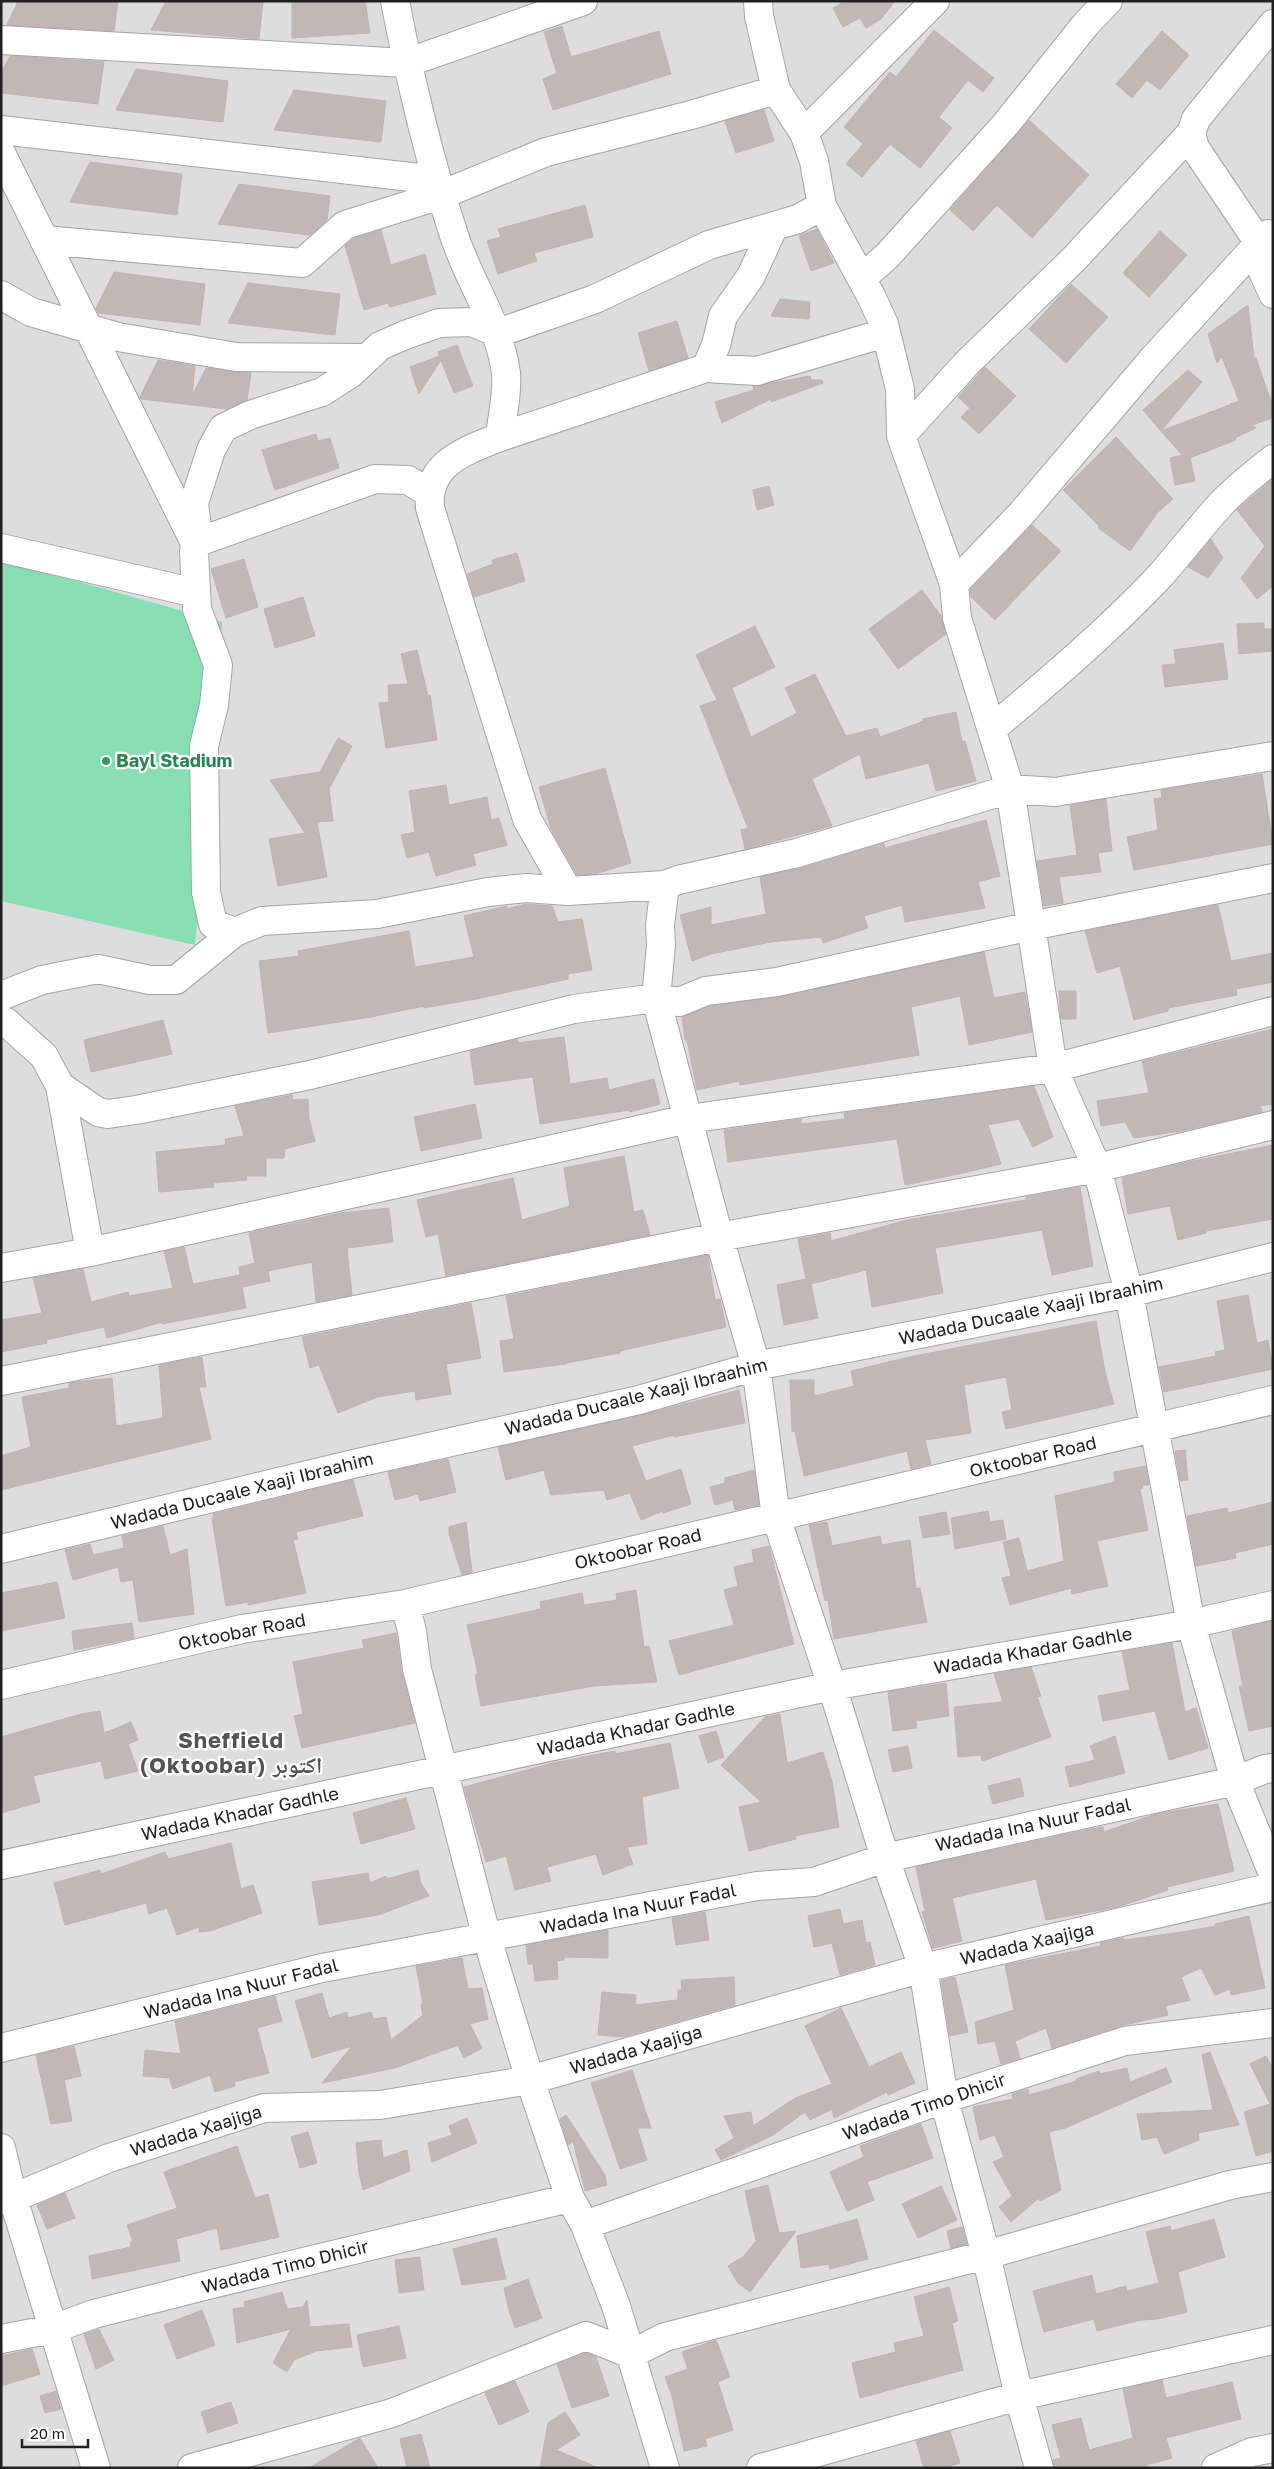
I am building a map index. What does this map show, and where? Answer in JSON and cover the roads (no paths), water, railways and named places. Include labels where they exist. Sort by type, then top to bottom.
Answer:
[{"type":"street","points":[[394,1],[406,63],[439,188],[463,263],[482,296],[498,333],[506,374],[500,436]]},
{"type":"street","points":[[1,40],[406,63],[583,1]]},
{"type":"street","points":[[758,1],[759,16],[776,90],[804,133],[814,161],[822,206],[862,278],[884,324],[900,389],[901,436],[954,584],[957,618],[1010,789],[1053,1068],[1097,1168],[1129,1293],[1191,1624],[1234,1781],[1273,1874]]},
{"type":"street","points":[[804,133],[935,1]]},
{"type":"street","points":[[862,278],[887,256],[1005,125],[1086,24],[1108,1]]},
{"type":"street","points":[[901,436],[966,364],[1074,258],[1191,134],[1196,119],[1273,24]]},
{"type":"street","points":[[44,240],[302,263],[345,225],[439,188],[546,152],[691,115],[776,90]]},
{"type":"street","points":[[1,130],[439,188]]},
{"type":"street","points":[[1191,134],[1195,148],[1266,236],[1262,267],[1273,294]]},
{"type":"street","points":[[1,153],[195,543]]},
{"type":"street","points":[[235,932],[214,924],[206,892],[204,746],[214,705],[218,665],[197,609],[196,593],[195,543],[197,528],[194,503],[211,450],[223,428],[250,415],[322,392],[350,374],[380,346],[439,322],[472,322],[498,333],[595,299],[709,245],[798,219],[822,206]]},
{"type":"street","points":[[706,368],[716,345],[723,316],[751,276],[774,226]]},
{"type":"street","points":[[954,584],[1022,513],[1152,360],[1266,236]]},
{"type":"street","points":[[1,294],[31,312],[118,337],[236,357],[367,358]]},
{"type":"street","points":[[568,891],[526,820],[449,566],[437,535],[429,494],[437,473],[461,452],[500,436],[706,368],[757,371],[885,333]]},
{"type":"street","points":[[992,728],[1058,674],[1159,576],[1221,504],[1244,481],[1273,459]]},
{"type":"street","points":[[195,543],[375,479],[408,480],[429,494]]},
{"type":"street","points":[[1,548],[196,593]]},
{"type":"street","points":[[1,996],[42,980],[98,970],[150,980],[176,980],[235,932],[262,921],[377,914],[488,892],[526,888],[568,891],[665,885],[678,880],[685,880],[838,842],[1010,789],[1055,792],[1273,756]]},
{"type":"street","points":[[60,1086],[98,1112],[108,1114],[310,1075],[574,1009],[656,998],[679,1002],[706,991],[777,982],[1031,926],[1273,878]]},
{"type":"street","points":[[665,885],[660,925],[661,946],[656,998],[719,1237],[756,1366],[776,1517],[832,1686],[885,1858],[923,1968],[944,2099],[986,2255],[1019,2396],[1039,2468]]},
{"type":"street","points":[[1,1268],[90,1252],[688,1119],[1053,1068],[1273,1011]]},
{"type":"street","points":[[1,1020],[6,1022],[44,1056],[60,1086],[90,1252]]},
{"type":"street","points":[[1,1381],[719,1237],[1097,1168],[1273,1125]]},
{"type":"street","name":"Wadada Ducaale Xaaji Ibraahim","points":[[1,1550],[363,1462],[638,1400],[756,1366],[1129,1293],[1273,1257]]},
{"type":"street","name":"Oktoobar Road","points":[[1,1686],[242,1629],[405,1604],[1273,1400]]},
{"type":"street","points":[[405,1604],[412,1631],[417,1668],[488,1938],[530,2080],[570,2198],[585,2226],[616,2306],[665,2468]]},
{"type":"street","name":"Wadada Khadar Gadhle","points":[[1,1865],[832,1686],[1191,1624],[1273,1605]]},
{"type":"street","name":"Wadada Ina Nuur Fadal","points":[[1,2048],[322,1968],[757,1886],[814,1882],[885,1858],[1234,1781],[1265,1769],[1273,1768]]},
{"type":"street","name":"Wadada Xaajiga","points":[[7,2199],[109,2158],[264,2108],[380,2105],[530,2080],[923,1968],[1273,1887]]},
{"type":"street","name":"Wadada Timo Dhicir","points":[[585,2226],[944,2099],[1125,2042],[1273,2023]]},
{"type":"street","points":[[1,2148],[7,2199],[53,2329],[96,2468]]},
{"type":"street","points":[[192,2468],[392,2413],[586,2336],[631,2354],[664,2337],[986,2255],[1230,2185],[1273,2177]]},
{"type":"street","name":"Wadada Timo Dhicir","points":[[1,2339],[53,2329],[94,2314],[198,2287],[570,2198]]},
{"type":"street","points":[[761,2468],[1019,2396],[1273,2340]]},
{"type":"street","points":[[1216,2468],[1252,2452],[1273,2448]]},
{"type":"place","name":"Bayl Stadium","points":[[106,761]]},
{"type":"district","name":"Sheffield (Oktoobar) اكتوبر","points":[[231,1752]]}]
